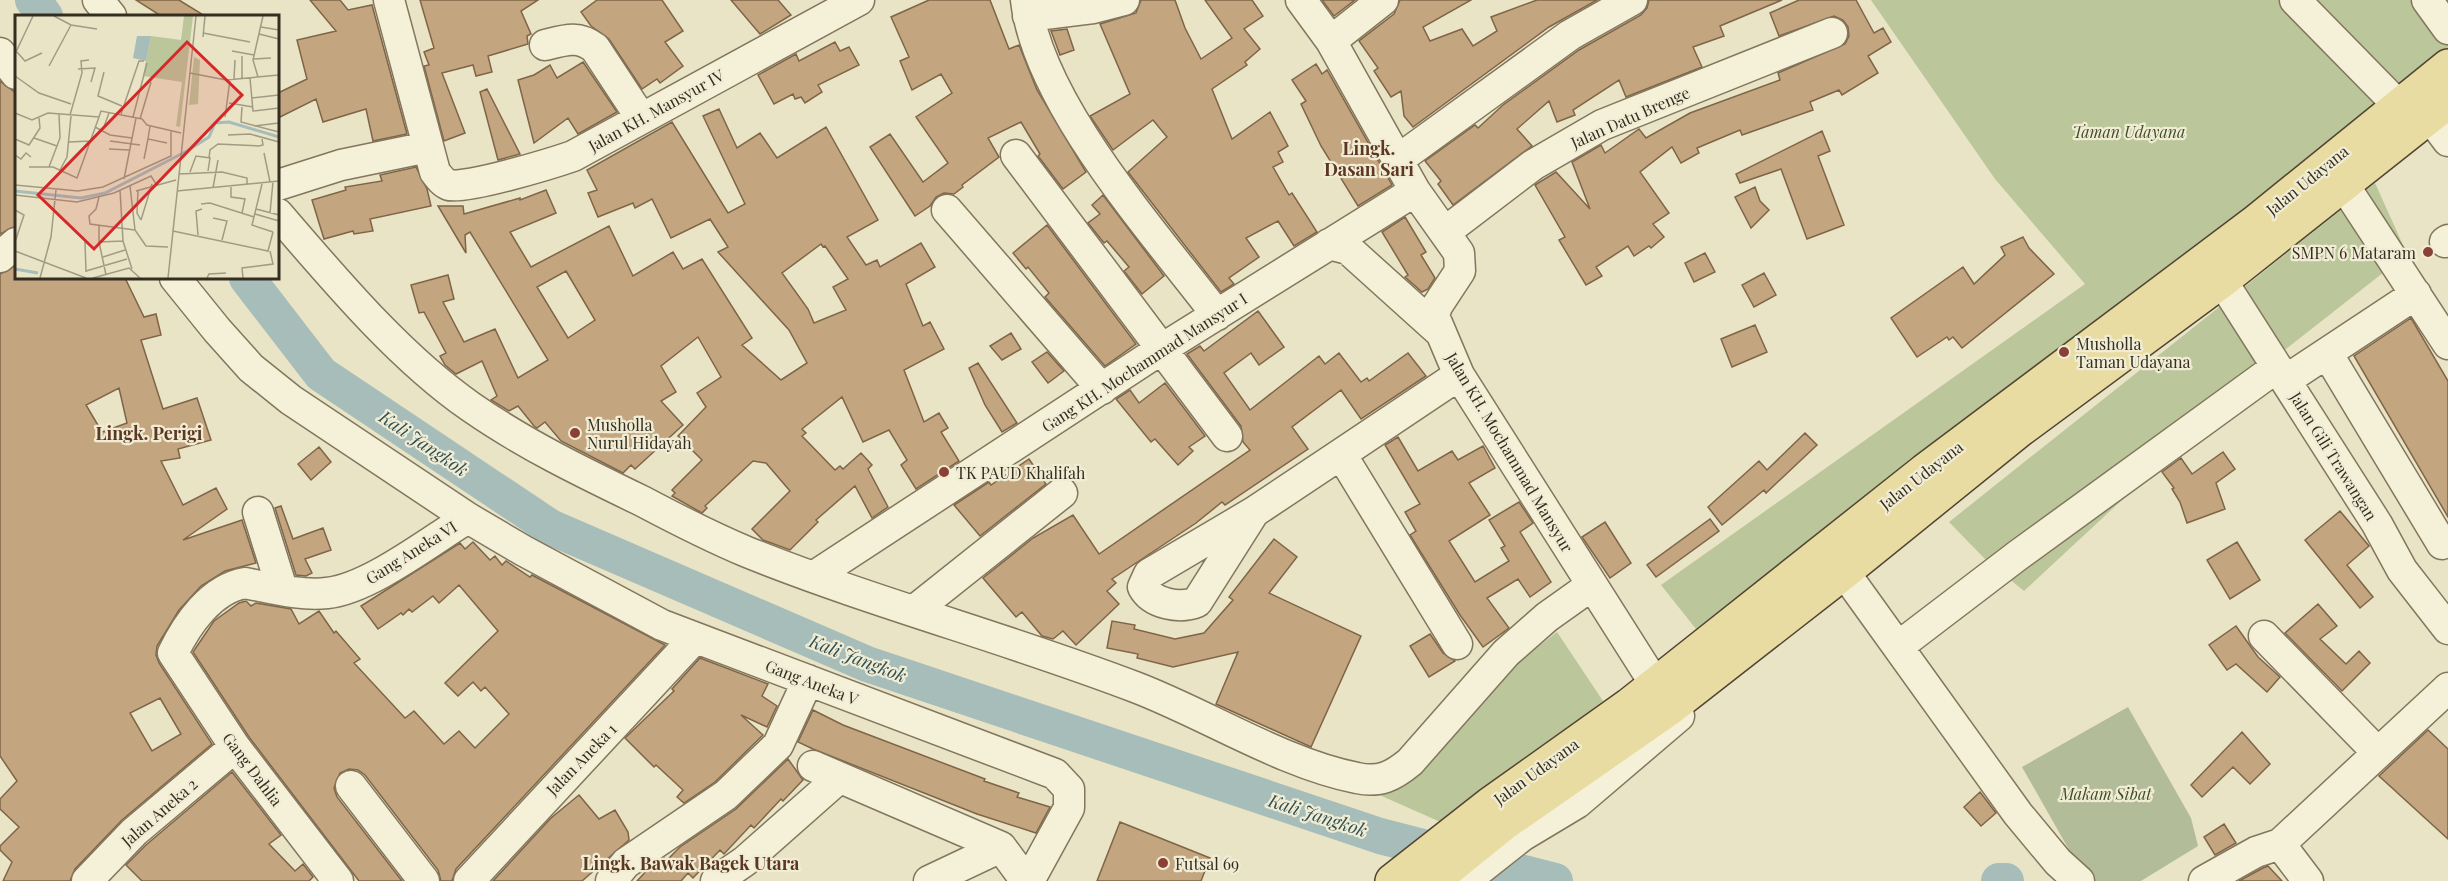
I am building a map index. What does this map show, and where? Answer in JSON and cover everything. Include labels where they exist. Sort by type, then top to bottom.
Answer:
[{"type":"main road","name":"Jalan Udayana","points":[[1433,881],[1506,821],[1655,684],[1841,574],[1999,414],[2254,223],[2448,66]]},
{"type":"main road","name":"Jalan Udayana","points":[[1392,881],[1506,821],[1669,709],[2020,430],[2225,286],[2346,191],[2443,122]]},
{"type":"street","points":[[98,0],[110,15]]},
{"type":"street","points":[[279,185],[340,165],[428,147],[389,0]]},
{"type":"street","name":"Jalan KH. Mansyur IV","points":[[428,147],[435,172],[442,181],[456,186],[529,170],[573,156],[858,0]]},
{"type":"street","points":[[1124,0],[1093,8],[1027,8],[1046,68],[1069,115],[1122,190],[1217,315]]},
{"type":"street","name":"Jalan KH. Mochammad Mansyur","points":[[1301,0],[1331,41],[1415,191],[1459,253],[1461,264],[1459,275],[1434,311],[1439,331],[1459,375],[1655,684]]},
{"type":"street","points":[[1331,41],[1383,0]]},
{"type":"street","points":[[1399,159],[1570,35],[1632,0]]},
{"type":"street","points":[[2295,0],[2398,105]]},
{"type":"street","points":[[2427,0],[2448,28]]},
{"type":"street","name":"Jalan Datu Brenge","points":[[1446,232],[1533,165],[1602,125],[1832,33]]},
{"type":"street","points":[[545,45],[574,38],[585,40],[595,48],[641,118]]},
{"type":"street","points":[[0,53],[15,73]]},
{"type":"street","points":[[1016,156],[1227,436]]},
{"type":"street","name":"Gang KH. Mochammad Mansyur I","points":[[813,577],[1160,350],[1415,191]]},
{"type":"street","points":[[2346,191],[2448,344]]},
{"type":"street","points":[[947,210],[1102,389]]},
{"type":"street","points":[[279,215],[347,294],[433,378],[471,407],[590,476],[744,551],[813,577],[1024,646],[1139,688],[1314,766],[1376,781],[1393,776],[1410,762],[1506,653],[1547,617],[1592,585]]},
{"type":"street","points":[[0,257],[15,244]]},
{"type":"street","points":[[1329,244],[1352,252],[1439,331]]},
{"type":"street","name":"Gang Aneka V","points":[[176,279],[216,330],[267,381],[291,400],[468,518],[593,589],[695,639],[1055,774],[1069,789],[1069,808],[1027,881]]},
{"type":"street","name":"Jalan Gili Trawangan","points":[[2225,286],[2377,524],[2402,570],[2448,629]]},
{"type":"street","points":[[1899,646],[2017,556],[2282,374],[2327,353],[2415,294]]},
{"type":"street","points":[[2327,353],[2442,544]]},
{"type":"street","points":[[1254,512],[1197,602],[1181,605],[1158,601],[1147,594],[1143,587],[1149,574],[1254,512],[1459,375]]},
{"type":"street","points":[[1341,454],[1457,644]]},
{"type":"street","points":[[915,610],[1062,493]]},
{"type":"street","points":[[258,513],[282,589]]},
{"type":"street","name":"Gang Aneka VI","points":[[173,653],[181,636],[222,591],[245,582],[311,594],[328,593],[358,585],[468,518]]},
{"type":"street","points":[[1841,574],[1899,646],[2018,814],[2052,855],[2079,881]]},
{"type":"street","points":[[2264,636],[2378,753]]},
{"type":"street","name":"Jalan Aneka 1","points":[[484,876],[543,799],[695,639]]},
{"type":"street","name":"Gang Dahlia","points":[[173,653],[236,747],[338,881]]},
{"type":"street","points":[[611,881],[626,863],[726,795],[778,745],[808,680]]},
{"type":"street","points":[[2204,881],[2256,852],[2280,844],[2448,688]]},
{"type":"street","name":"Jalan Aneka 2","points":[[95,878],[135,832],[236,747]]},
{"type":"street","points":[[716,881],[745,861],[826,772],[1001,847],[1027,881]]},
{"type":"street","points":[[351,786],[424,881]]},
{"type":"street","points":[[1466,881],[1506,821]]},
{"type":"street","points":[[2280,844],[2308,881]]},
{"type":"street","points":[[929,881],[1001,847]]},
{"type":"green space","name":"Taman Udayana","points":[[1871,0],[2448,0],[2448,52],[1696,629],[1661,585],[2085,284],[1995,179]]},
{"type":"green space","points":[[2375,183],[2407,254],[2277,356],[2024,591],[1985,559],[1949,522]]},
{"type":"green space","points":[[1557,632],[1603,701],[1445,824],[1359,786]]},
{"type":"green space","name":"Makam Sibat","points":[[2128,707],[2191,818],[2198,846],[2141,881],[2089,881],[2085,878],[2022,767]]},
{"type":"building","points":[[136,0],[179,0],[203,15],[159,15]]},
{"type":"building","points":[[310,0],[340,0],[348,10],[372,5],[407,134],[373,141],[366,109],[323,122],[316,99],[279,118],[279,93],[307,79],[297,40],[336,31]]},
{"type":"building","points":[[420,0],[538,0],[521,11],[531,34],[527,36],[528,44],[488,56],[492,72],[476,76],[473,65],[442,73],[465,133],[444,141],[424,66],[429,65],[424,52],[434,48]]},
{"type":"building","points":[[597,0],[662,0],[683,31],[665,42],[683,66],[660,83],[657,79],[642,89],[609,39],[591,26],[581,12]]},
{"type":"building","points":[[731,0],[778,0],[791,15],[760,34]]},
{"type":"building","points":[[929,0],[990,0],[1009,49],[1019,45],[1037,90],[1086,172],[1063,189],[1038,156],[1040,154],[1021,122],[988,138],[999,157],[962,185],[963,187],[954,194],[944,193],[936,197],[930,206],[915,216],[870,147],[890,134],[923,182],[948,163],[916,117],[952,93],[941,74],[912,90],[900,61],[909,57],[891,17]]},
{"type":"building","points":[[1141,0],[1175,0],[1185,28],[1201,59],[1232,38],[1205,0],[1252,0],[1263,16],[1244,29],[1260,49],[1245,62],[1247,65],[1212,89],[1232,139],[1270,112],[1288,146],[1278,152],[1283,162],[1273,167],[1289,195],[1292,193],[1317,232],[1294,246],[1278,221],[1246,238],[1259,257],[1229,278],[1234,284],[1221,292],[1128,172],[1167,137],[1153,120],[1113,150],[1090,116],[1130,94],[1100,24],[1136,13]]},
{"type":"building","points":[[1322,0],[1355,0],[1334,16]]},
{"type":"building","points":[[1400,0],[1471,0],[1423,27],[1430,41],[1462,29],[1473,46],[1497,31],[1491,17],[1537,0],[1597,0],[1549,27],[1413,127],[1404,116],[1401,91],[1391,97],[1374,71],[1378,68],[1359,41],[1394,14]]},
{"type":"building","points":[[1649,0],[1782,0],[1720,26],[1724,36],[1693,47],[1702,67],[1626,97],[1619,80],[1573,110],[1575,115],[1557,122],[1549,101],[1517,129],[1532,146],[1453,205],[1438,184],[1441,181],[1425,161],[1475,125],[1478,128],[1503,105],[1579,50],[1641,15],[1647,8]]},
{"type":"building","points":[[1799,0],[1856,0],[1874,33],[1883,28],[1891,42],[1868,56],[1878,73],[1842,95],[1839,90],[1810,102],[1813,110],[1742,135],[1740,130],[1697,148],[1699,153],[1681,163],[1672,147],[1640,172],[1669,213],[1653,224],[1664,237],[1651,248],[1649,246],[1634,256],[1628,246],[1596,267],[1602,276],[1586,285],[1559,240],[1565,237],[1535,185],[1556,172],[1590,209],[1572,162],[1601,145],[1605,153],[1639,129],[1646,138],[1690,113],[1780,80],[1778,73],[1845,44],[1849,36],[1848,27],[1843,20],[1834,16],[1779,36],[1770,13]]},
{"type":"building","points":[[1067,29],[1074,50],[1060,55],[1051,31]]},
{"type":"building","points":[[835,42],[840,51],[849,47],[859,65],[818,85],[822,92],[805,103],[801,97],[795,99],[793,94],[774,104],[758,75],[796,54],[799,61]]},
{"type":"building","points":[[583,62],[617,112],[578,134],[568,118],[534,143],[518,80],[534,75],[550,65],[557,78]]},
{"type":"building","points":[[1316,64],[1322,74],[1327,70],[1392,185],[1358,206],[1321,146],[1301,104],[1306,101],[1292,80]]},
{"type":"building","points":[[0,81],[15,92],[15,226],[0,234]]},
{"type":"building","points":[[487,89],[520,154],[498,160],[480,92]]},
{"type":"building","points":[[719,109],[737,148],[760,133],[777,158],[826,127],[878,220],[847,237],[866,265],[877,260],[880,267],[921,243],[935,267],[906,284],[923,326],[930,322],[944,349],[904,370],[924,422],[939,413],[948,428],[941,432],[959,461],[916,489],[901,465],[907,460],[889,430],[863,442],[842,397],[802,429],[806,433],[802,436],[835,470],[840,466],[843,469],[861,453],[872,465],[868,469],[888,507],[872,518],[855,486],[816,520],[818,522],[790,550],[763,540],[752,529],[790,491],[766,463],[753,461],[705,506],[707,508],[702,513],[672,496],[675,493],[672,490],[702,460],[678,436],[706,407],[697,393],[721,377],[698,337],[661,366],[676,392],[661,401],[683,425],[635,469],[631,465],[623,473],[561,441],[545,422],[537,428],[518,406],[509,411],[491,400],[497,396],[482,361],[456,374],[445,365],[440,356],[446,353],[424,312],[419,313],[411,285],[448,275],[454,299],[443,302],[464,342],[495,329],[518,378],[548,360],[470,232],[465,235],[466,253],[438,206],[463,206],[464,214],[520,198],[520,200],[546,190],[556,213],[510,232],[531,267],[609,226],[633,276],[673,252],[683,269],[702,259],[752,338],[742,345],[781,380],[807,363],[789,330],[718,252],[728,247],[710,219],[671,238],[652,199],[635,208],[633,203],[598,217],[588,193],[597,190],[587,170],[672,122],[728,213],[745,204],[703,116]],"holes":[[[821,244],[825,246],[848,279],[833,287],[846,310],[814,323],[808,309],[782,273]],[[566,271],[595,320],[568,338],[537,287]]]},
{"type":"building","points":[[1822,131],[1830,151],[1818,156],[1844,225],[1807,239],[1781,169],[1740,183],[1736,174]]},
{"type":"building","points":[[416,167],[427,189],[431,206],[370,219],[373,231],[354,234],[353,231],[324,239],[312,200],[346,190],[345,187],[382,181],[380,175]]},
{"type":"building","points":[[1755,187],[1760,201],[1769,210],[1751,228],[1735,197]]},
{"type":"building","points":[[1103,195],[1164,276],[1142,294],[1124,271],[1129,267],[1107,241],[1104,243],[1088,223],[1100,214],[1092,205]]},
{"type":"building","points":[[1405,217],[1426,252],[1421,255],[1435,278],[1428,289],[1422,292],[1405,277],[1408,275],[1382,232]]},
{"type":"building","points":[[1047,225],[1136,344],[1105,366],[1045,297],[1049,293],[1013,253]]},
{"type":"building","points":[[2023,237],[2029,248],[2054,274],[1962,348],[1953,337],[1949,340],[1947,337],[1917,357],[1891,318],[1963,267],[1974,284],[2005,255],[2001,247]]},
{"type":"building","points":[[1705,253],[1715,272],[1694,282],[1685,263]]},
{"type":"building","points":[[15,266],[15,279],[125,279],[144,317],[156,314],[161,335],[141,340],[163,409],[197,398],[211,440],[178,449],[180,458],[161,461],[183,505],[216,488],[227,509],[183,540],[242,520],[256,563],[225,571],[201,586],[179,610],[157,646],[156,655],[159,663],[212,744],[122,820],[75,869],[70,881],[3,881],[12,862],[0,850],[0,846],[19,827],[0,809],[0,799],[17,781],[0,756],[0,274]],"holes":[[[119,388],[127,423],[102,432],[86,405]],[[160,698],[181,734],[152,751],[130,713]]]},
{"type":"building","points":[[1764,273],[1776,295],[1754,307],[1742,285]]},
{"type":"building","points":[[1258,311],[1284,347],[1259,365],[1251,353],[1224,373],[1250,410],[1319,356],[1325,364],[1339,353],[1361,382],[1367,378],[1369,381],[1408,353],[1426,376],[1361,419],[1341,390],[1292,427],[1308,449],[1225,505],[1222,502],[1196,523],[1112,579],[1116,583],[1107,591],[1119,604],[1076,645],[1063,631],[1053,639],[1042,636],[1022,612],[1016,617],[983,578],[1033,538],[1073,515],[1099,554],[1250,450],[1243,442],[1241,426],[1187,354],[1200,346],[1204,351]]},
{"type":"building","points":[[2411,318],[2448,381],[2448,517],[2354,356]]},
{"type":"building","points":[[1755,325],[1767,352],[1732,367],[1721,339]]},
{"type":"building","points":[[1011,333],[1021,349],[1002,360],[990,346]]},
{"type":"building","points":[[1047,352],[1064,371],[1048,383],[1032,362]]},
{"type":"building","points":[[978,363],[1017,423],[1002,432],[985,405],[969,368]]},
{"type":"building","points":[[1165,383],[1205,436],[1189,447],[1193,451],[1178,465],[1155,439],[1151,442],[1116,399],[1130,390],[1139,403]]},
{"type":"building","points":[[1805,433],[1817,445],[1766,493],[1764,490],[1722,525],[1708,507],[1759,461],[1767,470]]},
{"type":"building","points":[[1398,437],[1418,471],[1452,451],[1458,460],[1483,446],[1495,468],[1469,483],[1490,515],[1449,541],[1475,582],[1509,561],[1501,548],[1505,546],[1489,520],[1519,502],[1533,523],[1520,532],[1551,582],[1530,597],[1518,579],[1487,598],[1509,628],[1483,647],[1410,535],[1416,531],[1405,512],[1420,504],[1385,445]]},
{"type":"building","points":[[319,447],[331,462],[311,480],[298,464]]},
{"type":"building","points":[[2223,452],[2235,469],[2216,483],[2225,509],[2187,523],[2180,502],[2172,489],[2174,488],[2162,472],[2181,458],[2192,474]]},
{"type":"building","points":[[1029,459],[1046,484],[980,536],[954,505],[989,482],[991,485]]},
{"type":"building","points":[[281,506],[293,539],[323,528],[331,550],[305,559],[312,573],[306,576],[296,575],[275,508]]},
{"type":"building","points":[[2340,511],[2369,546],[2347,565],[2373,597],[2360,608],[2305,540]]},
{"type":"building","points":[[1710,519],[1719,531],[1656,577],[1647,565]]},
{"type":"building","points":[[1605,522],[1631,563],[1610,578],[1582,537]]},
{"type":"building","points":[[1274,539],[1297,557],[1269,593],[1361,636],[1311,747],[1216,704],[1238,652],[1173,667],[1137,658],[1138,654],[1107,648],[1112,621],[1135,625],[1134,629],[1175,639],[1204,633],[1233,600],[1229,597]]},
{"type":"building","points":[[473,542],[490,560],[495,556],[502,565],[506,561],[530,577],[532,575],[665,645],[456,869],[452,881],[441,881],[438,870],[365,775],[358,770],[349,769],[340,773],[334,788],[337,797],[402,881],[359,881],[249,737],[193,652],[214,621],[239,603],[246,601],[251,606],[256,603],[291,609],[299,624],[319,611],[334,633],[336,631],[360,659],[354,663],[405,718],[414,711],[444,744],[459,731],[475,748],[509,714],[485,687],[481,691],[473,682],[458,696],[445,683],[498,631],[459,585],[439,603],[433,596],[412,612],[409,609],[403,615],[401,613],[378,629],[361,606],[460,543],[465,549]]},
{"type":"building","points":[[2237,542],[2260,580],[2230,599],[2207,560]]},
{"type":"building","points":[[2318,604],[2337,626],[2320,639],[2346,664],[2359,651],[2370,663],[2342,691],[2285,633]]},
{"type":"building","points":[[2236,626],[2258,657],[2280,677],[2267,692],[2236,664],[2227,670],[2209,645]]},
{"type":"building","points":[[1430,634],[1443,653],[1455,661],[1429,677],[1410,646]]},
{"type":"building","points":[[700,658],[768,684],[762,696],[777,706],[767,727],[741,715],[763,735],[715,782],[684,803],[677,797],[683,790],[656,765],[654,767],[625,738],[674,691],[672,689]]},
{"type":"building","points":[[813,710],[843,725],[1019,793],[1017,797],[1050,807],[1036,833],[977,814],[813,749],[798,742]]},
{"type":"building","points":[[2428,730],[2448,749],[2448,839],[2379,776]]},
{"type":"building","points":[[2242,732],[2270,764],[2250,784],[2233,767],[2202,797],[2191,785]]},
{"type":"building","points":[[788,759],[803,780],[783,801],[781,799],[754,828],[751,825],[724,854],[720,850],[693,878],[688,873],[681,881],[637,881],[649,868],[664,858],[667,860],[680,847],[736,809]]},
{"type":"building","points":[[232,772],[281,835],[269,844],[295,871],[303,864],[313,877],[309,881],[142,881],[126,865],[146,845]]},
{"type":"building","points":[[1980,792],[1996,813],[1981,826],[1964,807]]},
{"type":"building","points":[[579,795],[599,819],[615,810],[628,832],[629,840],[582,881],[493,881],[551,818]]},
{"type":"building","points":[[1120,822],[1210,858],[1201,881],[1097,881]]},
{"type":"building","points":[[2224,824],[2236,843],[2215,855],[2204,837]]},
{"type":"building","points":[[2268,866],[2282,881],[2239,881],[2263,868]]},
{"type":"waterway","name":"Kali Jangkok","points":[[33,0],[44,15]]},
{"type":"waterway","name":"Kali Jangkok","points":[[248,279],[321,374],[550,527],[867,664],[1380,836],[1555,881]]},
{"type":"waterway","name":"Kali Jangkok","points":[[1999,881],[2006,881]]},
{"type":"place","name":"SMPN 6 Mataram","points":[[2428,252]]},
{"type":"place","name":"Musholla Taman Udayana","points":[[2064,352]]},
{"type":"place","name":"Musholla Nurul Hidayah","points":[[575,433]]},
{"type":"place","name":"TK PAUD Khalifah","points":[[944,472]]},
{"type":"place","name":"Futsal 69","points":[[1163,863]]},
{"type":"district","name":"Lingk. Dasan Sari","points":[[1369,158]]},
{"type":"district","name":"Lingk. Perigi","points":[[149,433]]},
{"type":"district","name":"Lingk. Bawak Bagek Utara","points":[[691,863]]}]
